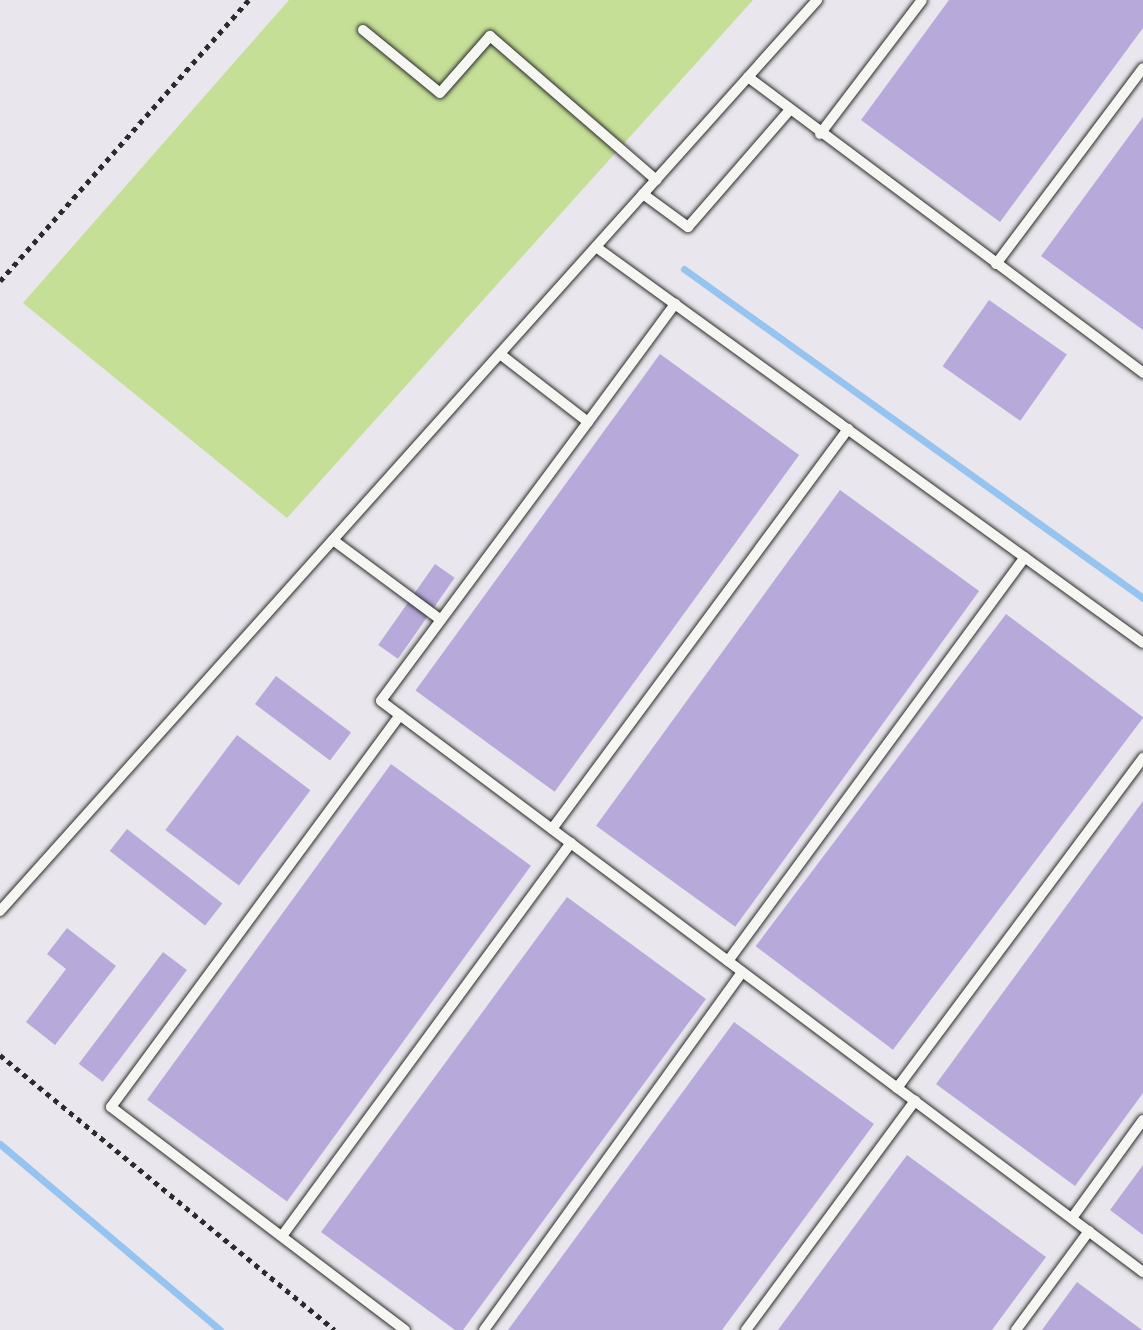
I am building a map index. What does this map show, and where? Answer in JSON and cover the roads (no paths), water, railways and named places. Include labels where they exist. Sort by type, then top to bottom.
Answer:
[{"type":"lane","points":[[0,911],[817,0]]},
{"type":"lane","points":[[820,134],[922,0]]},
{"type":"lane","points":[[363,30],[440,93],[490,36],[656,180]]},
{"type":"lane","points":[[996,264],[1143,68]]},
{"type":"lane","points":[[748,77],[789,111],[1143,373]]},
{"type":"lane","points":[[643,194],[688,227],[789,111]]},
{"type":"lane","points":[[596,247],[1143,643]]},
{"type":"lane","points":[[675,304],[381,701],[1143,1272]]},
{"type":"lane","points":[[500,354],[588,422]]},
{"type":"lane","points":[[552,829],[848,429]]},
{"type":"lane","points":[[333,540],[441,620]]},
{"type":"lane","points":[[728,961],[1025,557]]},
{"type":"lane","points":[[400,715],[111,1107],[405,1330]]},
{"type":"lane","points":[[897,1088],[1143,758]]},
{"type":"lane","points":[[282,1236],[571,843]]},
{"type":"lane","points":[[484,1330],[742,972]]},
{"type":"lane","points":[[746,1330],[915,1101]]},
{"type":"lane","points":[[1072,1219],[1143,1121]]},
{"type":"lane","points":[[1016,1330],[1089,1231]]},
{"type":"waterway","points":[[684,269],[1143,598]]},
{"type":"waterway","points":[[0,1144],[220,1330]]}]
